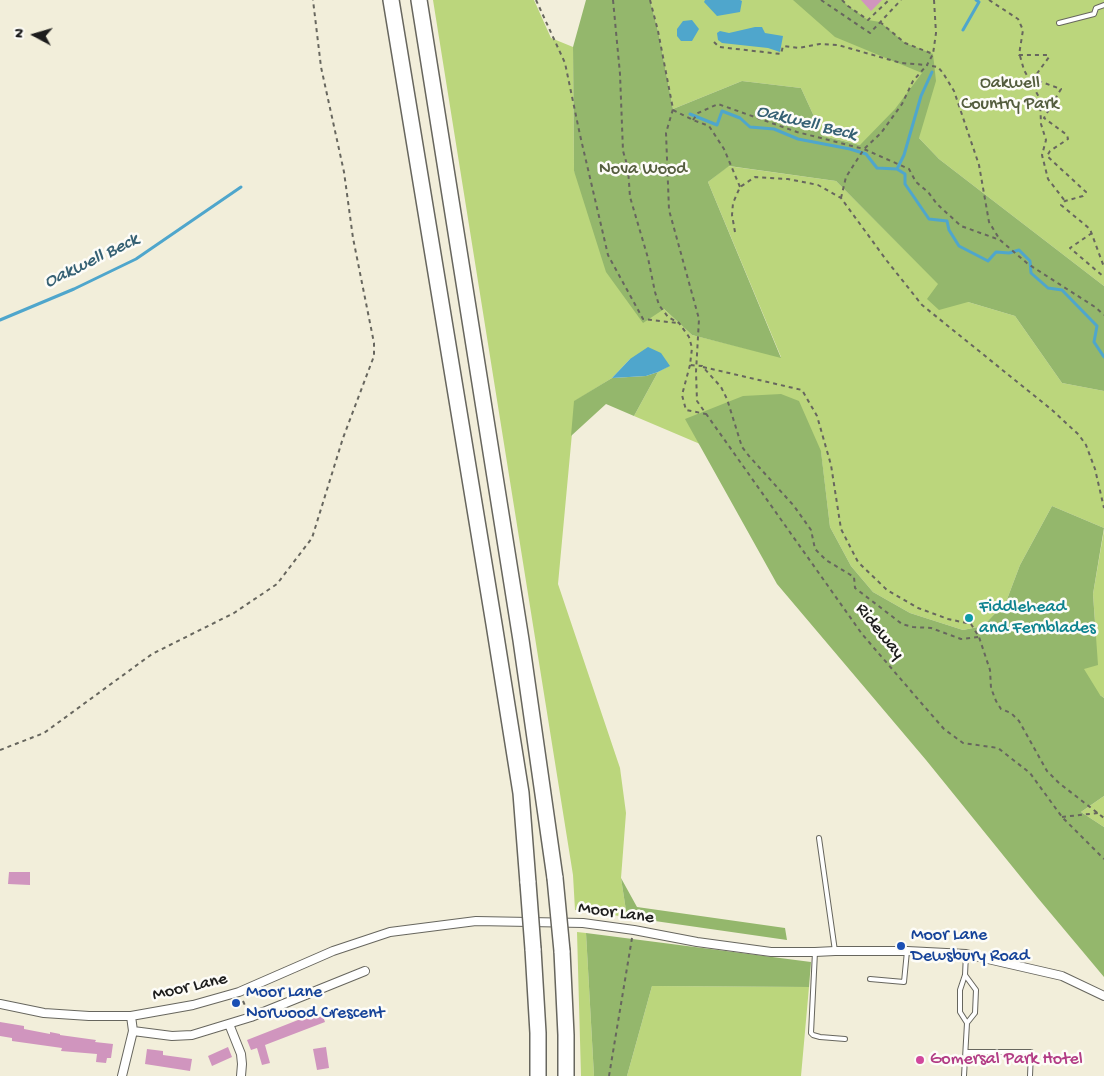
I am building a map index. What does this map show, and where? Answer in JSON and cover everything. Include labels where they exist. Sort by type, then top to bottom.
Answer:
[{"type":"highway","points":[[391,0],[521,794],[533,949],[538,1033],[538,1076]]},
{"type":"highway","points":[[419,0],[521,640],[556,878],[562,951],[566,1076]]},
{"type":"street","name":"Moor Lane","points":[[0,1004],[44,1013],[131,1016],[193,1005],[239,992],[333,951],[390,932],[476,921],[583,923],[771,952],[907,951],[966,954],[1062,976],[1104,996]]},
{"type":"street","points":[[122,1076],[133,1031],[172,1036],[192,1034],[251,1017],[365,971]]},
{"type":"street","name":"Moor Lane","points":[[131,1016],[133,1031]]},
{"type":"street","points":[[229,1024],[241,1054],[240,1076]]},
{"type":"lane","points":[[1059,23],[1094,14],[1096,8],[1104,5]]},
{"type":"lane","points":[[820,838],[835,951]]},
{"type":"lane","points":[[870,979],[904,982],[907,951]]},
{"type":"lane","points":[[815,952],[811,1033],[820,1037],[845,1039]]},
{"type":"lane","points":[[964,1076],[967,1023],[960,1012],[960,990],[965,975],[966,954]]},
{"type":"lane","points":[[965,975],[976,990],[975,1013],[967,1023]]},
{"type":"lane","points":[[966,1052],[1031,1052],[1030,1076]]},
{"type":"path","points":[[0,750],[44,733],[152,654],[234,613],[277,584],[312,538],[343,438],[374,356],[374,343],[353,238],[344,172],[322,67],[312,0]]},
{"type":"path","points":[[536,0],[565,63],[608,255],[643,318],[679,323]]},
{"type":"path","points":[[613,0],[620,74],[623,151],[628,168],[630,198],[648,258],[659,305],[668,317],[679,323],[689,336],[692,348],[690,365],[682,395],[686,410],[706,414]]},
{"type":"path","points":[[650,0],[673,110],[709,126],[724,148],[740,186]]},
{"type":"path","points":[[821,0],[870,33],[901,0]]},
{"type":"path","points":[[842,0],[868,20],[889,0]]},
{"type":"path","points":[[841,198],[846,177],[858,158],[864,149],[881,133],[902,104],[913,81],[927,65],[933,54],[936,33],[934,0]]},
{"type":"path","points":[[989,0],[1018,18],[1023,30],[1019,55],[1024,70],[1040,99],[1041,124],[1046,140],[1042,156],[1048,179],[1065,201]]},
{"type":"path","points":[[880,22],[905,43],[933,54]]},
{"type":"path","points":[[714,42],[719,47],[781,54],[783,46],[799,48],[820,44],[838,45],[901,63],[938,68],[954,91],[979,165],[988,222],[1000,240]]},
{"type":"path","points":[[1019,55],[1048,55],[1049,57],[1033,79],[1061,89],[1044,118],[1066,135],[1068,139],[1050,151],[1046,156],[1086,192],[1083,196],[1065,201],[1060,205],[1090,229],[1104,267]]},
{"type":"path","points":[[693,120],[698,113],[718,104],[797,132],[864,149],[906,167],[916,182],[961,226],[1000,240],[1028,264],[1095,307],[1104,315]]},
{"type":"path","name":"Rideway","points":[[673,110],[666,133],[669,210],[700,319],[696,366],[697,401],[862,634],[944,729],[963,743],[998,748],[1030,773],[1062,817],[1104,859]]},
{"type":"path","points":[[734,232],[732,215],[740,186],[755,177],[788,179],[818,185],[841,198],[922,305],[1052,410],[1079,436],[1086,445],[1095,469],[1104,508]]},
{"type":"path","points":[[1092,233],[1070,248],[1104,277]]},
{"type":"path","points":[[690,365],[702,366],[802,390],[818,416],[831,465],[841,528],[858,562],[887,590],[918,608],[971,624],[979,638],[990,670],[991,688],[1001,709],[1011,713],[1019,721],[1047,771],[1059,783],[1104,818]]},
{"type":"path","points":[[702,366],[721,387],[727,399],[742,447],[794,506],[811,530],[815,549],[826,560],[854,577],[855,588],[902,624],[930,628],[961,639],[979,638]]},
{"type":"path","points":[[1062,817],[1098,813]]},
{"type":"path","points":[[609,1076],[634,930]]},
{"type":"path","points":[[239,992],[251,1017]]},
{"type":"green space","points":[[433,0],[534,0],[551,38],[573,47],[574,171],[664,309],[692,335],[781,357],[708,182],[728,166],[836,181],[939,284],[968,302],[1015,316],[1062,383],[1104,391],[1104,528],[1052,506],[1020,565],[1006,602],[983,626],[963,630],[910,613],[873,592],[851,566],[830,527],[821,452],[686,419],[700,444],[634,416],[658,372],[669,366],[630,359],[612,378],[575,401],[558,584],[620,768],[626,813],[621,878],[627,917],[575,910],[573,875]]},
{"type":"green space","name":"Nova Wood","points":[[586,0],[650,0],[673,109],[742,81],[801,88],[823,136],[860,145],[895,109],[922,73],[835,37],[793,0],[842,0],[868,20],[880,22],[905,43],[933,54],[936,81],[919,138],[939,159],[1104,286],[1104,391],[1062,383],[1015,316],[968,302],[939,310],[927,299],[938,284],[836,181],[729,166],[708,182],[781,358],[692,335],[664,309],[643,323],[606,272],[574,171],[573,47]]},
{"type":"green space","name":"Oakwell Country Park","points":[[650,0],[1104,0],[1104,286],[939,159],[919,138],[860,145],[823,136],[801,88],[742,81],[673,109]]},
{"type":"green space","points":[[658,372],[634,416],[606,404],[571,436],[574,401],[612,378],[646,376]]},
{"type":"green space","points":[[781,394],[799,401],[821,451],[830,527],[851,566],[873,592],[910,613],[963,630],[983,626],[1006,602],[1020,565],[1052,506],[1104,528],[1093,594],[1098,665],[1084,669],[1100,695],[1104,698],[1104,796],[1081,812],[1104,827],[1104,977],[926,760],[777,584],[685,419],[743,396]]},
{"type":"green space","points":[[1104,530],[1104,698],[1100,695],[1058,709],[1095,622],[1093,594]]},
{"type":"green space","points":[[1104,796],[1104,827],[1081,812]]},
{"type":"green space","points":[[621,878],[637,907],[785,928],[787,940],[627,917]]},
{"type":"green space","points":[[577,932],[586,933],[594,1076],[581,1076]]},
{"type":"green space","points":[[586,933],[811,962],[809,987],[652,986],[627,1076],[594,1076]]},
{"type":"green space","points":[[652,986],[809,987],[801,1076],[627,1076]]},
{"type":"water","points":[[705,0],[742,1],[740,12],[717,16],[704,2]]},
{"type":"water","points":[[692,20],[699,29],[692,41],[681,41],[677,36],[677,29],[683,21]]},
{"type":"water","points":[[762,27],[765,33],[783,36],[780,52],[768,48],[722,43],[718,40],[717,33],[720,31],[729,33]]},
{"type":"water","points":[[648,347],[661,353],[670,366],[646,376],[612,378],[630,359]]},
{"type":"building","points":[[861,0],[882,0],[871,11]]},
{"type":"building","points":[[9,872],[30,872],[30,885],[8,884]]},
{"type":"building","points":[[321,1011],[325,1022],[265,1045],[270,1063],[262,1065],[257,1048],[251,1050],[247,1040]]},
{"type":"building","points":[[0,1022],[24,1026],[24,1029],[113,1044],[111,1058],[107,1058],[106,1063],[96,1062],[97,1054],[61,1051],[62,1048],[12,1041],[12,1038],[0,1036]]},
{"type":"building","points":[[228,1047],[232,1057],[212,1066],[208,1056]]},
{"type":"building","points":[[326,1047],[329,1068],[317,1070],[313,1049]]},
{"type":"building","points":[[147,1049],[163,1051],[163,1055],[192,1059],[190,1071],[145,1064]]},
{"type":"waterway","points":[[963,30],[979,2],[976,0]]},
{"type":"waterway","points":[[897,169],[904,155],[921,96],[932,72]]},
{"type":"waterway","name":"Oakwell Beck","points":[[690,114],[717,125],[722,111],[740,118],[750,127],[774,129],[798,139],[850,149],[866,154],[877,168],[897,169],[905,174],[905,184],[929,219],[947,221],[949,230],[959,246],[988,261],[996,252],[1009,253],[1019,250],[1030,261],[1031,273],[1048,288],[1062,290],[1097,326],[1094,342],[1104,357]]},
{"type":"waterway","name":"Oakwell Beck","points":[[0,320],[74,289],[136,259],[241,187]]},
{"type":"place","name":"Fiddlehead and Fernblades","points":[[969,618]]},
{"type":"place","name":"Moor Lane Dewsbury Road","points":[[901,946]]},
{"type":"place","name":"Moor Lane Norwood Crescent","points":[[236,1003]]},
{"type":"place","name":"Gomersal Park Hotel","points":[[920,1060]]}]
